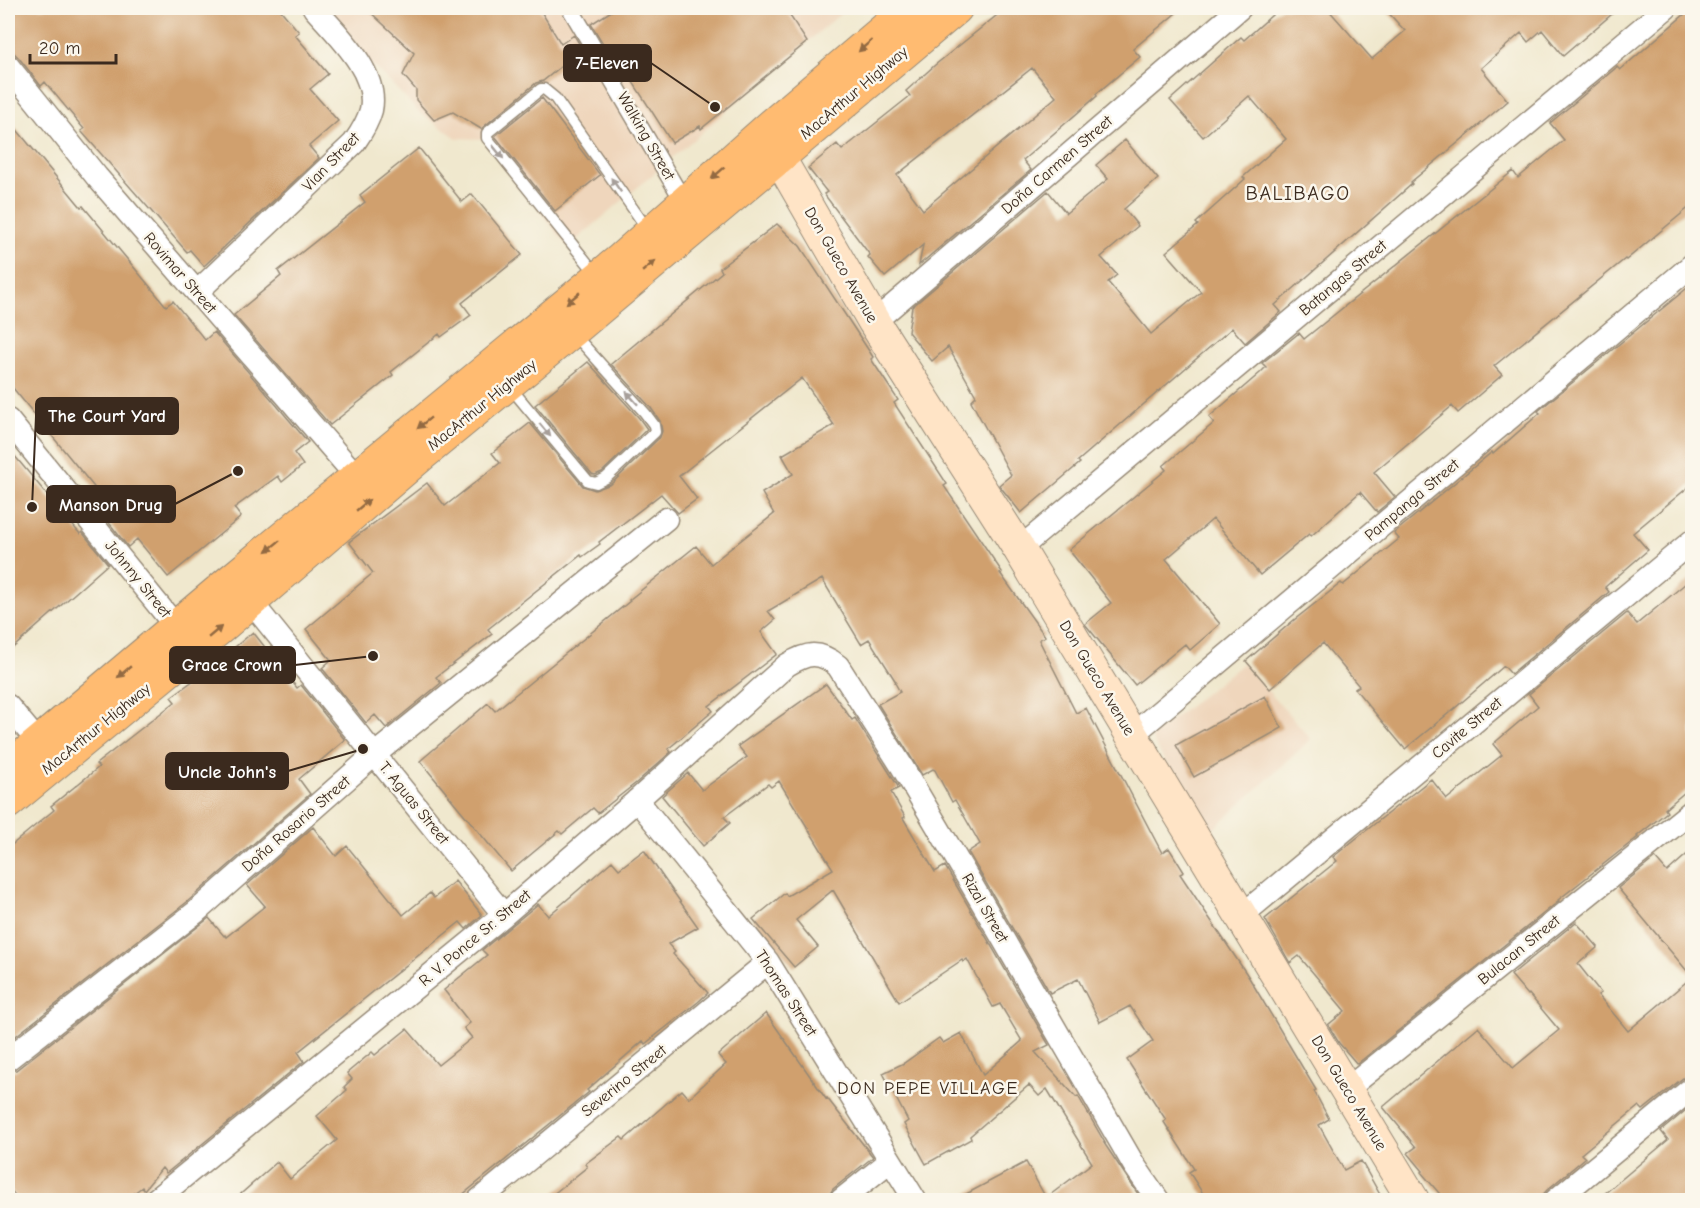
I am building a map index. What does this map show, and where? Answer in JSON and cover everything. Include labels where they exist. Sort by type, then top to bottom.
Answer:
[{"type":"highway","name":"MacArthur Highway","points":[[8,802],[241,591],[357,477],[619,261],[909,8]]},
{"type":"highway","name":"MacArthur Highway","points":[[8,769],[177,628],[241,591],[421,456],[956,8]]},
{"type":"main road","name":"Don Gueco Avenue","points":[[778,156],[874,322],[1019,549],[1413,1200]]},
{"type":"street","name":"Vian Street","points":[[197,292],[354,143],[364,127],[371,109],[371,92],[366,74],[357,59],[314,8]]},
{"type":"street","name":"Walking Street","points":[[570,8],[684,202]]},
{"type":"street","name":"Doña Carmen Street","points":[[874,322],[1240,8]]},
{"type":"street","name":"Batangas Street","points":[[1019,549],[1666,8]]},
{"type":"street","name":"Rovimar Street","points":[[8,66],[97,177],[357,477]]},
{"type":"street","name":"Pampanga Street","points":[[1131,735],[1692,265]]},
{"type":"street","name":"Johnny Street","points":[[8,420],[177,628]]},
{"type":"street","name":"Doña Rosario Street","points":[[8,1059],[196,912],[374,755],[666,519]]},
{"type":"street","name":"Cavite Street","points":[[1241,916],[1692,541]]},
{"type":"street","name":"T. Aguas Street","points":[[241,591],[504,915]]},
{"type":"street","name":"Rizal Street","points":[[787,666],[797,659],[820,654],[838,666],[901,765],[1134,1165],[1158,1200]]},
{"type":"street","name":"R. V. Ponce Sr. Street","points":[[155,1200],[504,915],[787,666]]},
{"type":"street","points":[[8,706],[39,743]]},
{"type":"street","name":"Thomas Street","points":[[637,800],[768,962],[915,1200]]},
{"type":"street","name":"Bulacan Street","points":[[1346,1090],[1692,811]]},
{"type":"street","name":"Severino Street","points":[[479,1200],[768,962]]},
{"type":"street","points":[[1556,1200],[1692,1088]]},
{"type":"street","points":[[841,1200],[890,1161]]},
{"type":"lane","points":[[598,276],[487,138],[487,133],[541,89],[544,89],[555,98],[650,232]]},
{"type":"lane","points":[[508,385],[588,481],[596,483],[606,478],[655,432],[654,425],[572,331]]},
{"type":"shaded area","points":[[329,8],[847,8],[568,247],[486,139],[457,138],[420,113],[369,62]]},
{"type":"shaded area","points":[[1243,663],[1311,739],[1207,835],[1151,737]]},
{"type":"building","points":[[8,8],[279,8],[299,32],[295,35],[328,74],[310,89],[338,121],[309,146],[319,158],[204,266],[190,250],[187,252],[81,131],[84,129],[45,82],[41,86],[8,47]]},
{"type":"building","points":[[366,8],[539,8],[561,44],[574,35],[587,57],[564,49],[570,59],[543,81],[536,83],[481,129],[453,112],[434,120],[416,100],[416,90],[403,75],[414,53]]},
{"type":"building","points":[[616,8],[785,8],[807,42],[701,129],[700,126],[672,143],[626,71],[618,68],[591,24]]},
{"type":"building","points":[[1006,8],[1182,8],[1133,49],[1140,57],[1023,160],[1031,170],[919,265],[923,245],[885,277],[868,257],[870,255],[824,194],[827,192],[808,168],[837,144],[842,150],[910,96],[906,91]],"holes":[[[1032,68],[1056,97],[923,210],[897,175]]]},
{"type":"building","points":[[1280,8],[1327,8],[1372,59],[1405,31],[1384,8],[1619,8],[1563,56],[1542,30],[1528,42],[1521,33],[1481,68],[1508,101],[1411,182],[1412,184],[1275,305],[1281,312],[1245,343],[1232,328],[1021,513],[999,485],[1011,475],[971,401],[976,396],[948,347],[932,361],[908,332],[912,307],[1048,191],[1066,213],[1108,179],[1096,165],[1125,140],[1158,179],[1124,209],[1138,226],[1101,257],[1117,275],[1108,282],[1151,334],[1201,292],[1166,252],[1198,225],[1196,223],[1245,179],[1243,177],[1286,139],[1249,96],[1203,137],[1170,100],[1241,37],[1244,40]]},
{"type":"building","points":[[1692,8],[1692,205],[1494,366],[1502,375],[1458,413],[1452,406],[1374,472],[1395,497],[1377,512],[1360,492],[1311,536],[1309,534],[1260,575],[1213,519],[1166,559],[1220,624],[1190,650],[1185,644],[1135,685],[1085,624],[1111,603],[1069,550],[1166,470],[1163,466],[1214,423],[1209,417],[1266,367],[1262,363],[1299,333],[1304,339],[1513,171],[1518,178],[1564,140],[1550,123],[1617,67],[1620,70]]},
{"type":"building","points":[[542,98],[600,175],[555,211],[495,136]]},
{"type":"building","points":[[8,119],[166,306],[173,301],[205,340],[214,332],[308,442],[294,453],[303,465],[282,482],[278,476],[234,508],[241,517],[168,577],[137,539],[128,547],[103,515],[111,508],[8,382]]},
{"type":"building","points":[[419,148],[462,202],[472,194],[522,255],[462,303],[471,315],[441,337],[439,334],[391,372],[393,375],[330,425],[234,315],[281,276],[278,271],[365,202],[360,195]]},
{"type":"building","points":[[777,224],[800,246],[873,357],[871,359],[898,400],[894,403],[947,484],[944,486],[1002,572],[1000,573],[1045,636],[1039,640],[1076,713],[1086,708],[1162,853],[1169,848],[1184,872],[1180,874],[1248,976],[1316,1090],[1314,1091],[1329,1119],[1319,1125],[1344,1170],[1361,1161],[1383,1200],[1207,1200],[1189,1172],[1194,1169],[1164,1122],[1166,1120],[1127,1060],[1153,1041],[1130,1006],[1100,1022],[1078,979],[1050,993],[968,852],[980,844],[955,800],[952,802],[935,770],[922,775],[878,704],[900,692],[896,682],[869,639],[861,644],[822,579],[768,611],[775,620],[761,632],[777,654],[709,706],[713,711],[668,749],[671,752],[636,783],[598,813],[593,808],[562,834],[559,831],[511,871],[420,761],[488,703],[495,711],[696,546],[711,564],[774,514],[762,493],[793,474],[782,455],[834,425],[802,378],[679,476],[697,499],[678,513],[661,494],[599,542],[600,544],[582,557],[581,555],[488,629],[492,634],[436,677],[441,683],[386,728],[375,715],[366,723],[322,668],[331,660],[306,629],[373,573],[349,542],[427,483],[445,506],[500,463],[492,453],[530,423],[583,486],[595,490],[611,484],[660,437],[662,431],[660,421],[651,408],[611,364],[722,272],[720,268]]},
{"type":"building","points":[[1692,284],[1692,484],[1633,533],[1648,550],[1605,587],[1609,592],[1511,674],[1504,666],[1405,749],[1355,689],[1359,686],[1323,643],[1270,689],[1246,661],[1294,620],[1341,583],[1343,585],[1399,539],[1394,533],[1492,452],[1493,454],[1540,413],[1538,411]]},
{"type":"building","points":[[588,362],[647,429],[602,472],[595,475],[535,405]]},
{"type":"building","points":[[8,448],[108,564],[8,652]]},
{"type":"building","points":[[1692,578],[1692,786],[1665,809],[1667,812],[1638,837],[1357,1064],[1339,1043],[1328,1025],[1345,1011],[1299,956],[1290,963],[1265,919],[1337,861],[1333,857],[1431,779],[1447,799],[1502,755],[1493,744],[1538,706],[1529,694],[1627,613],[1637,624]]},
{"type":"building","points":[[253,632],[297,688],[301,685],[345,740],[299,779],[310,794],[187,902],[8,1042],[8,848],[54,810],[51,806],[99,767],[96,764],[175,702],[171,697]]},
{"type":"building","points":[[826,684],[852,720],[855,718],[899,788],[891,792],[905,817],[903,818],[935,872],[945,866],[1049,1045],[1035,1052],[1076,1097],[1078,1096],[1104,1143],[1142,1200],[955,1200],[1026,1162],[1046,1198],[1092,1163],[1047,1089],[1039,1096],[1029,1085],[970,1136],[971,1139],[926,1164],[904,1124],[908,1121],[883,1073],[904,1063],[939,1038],[943,1043],[961,1033],[983,1075],[1022,1041],[1000,1004],[993,1007],[967,959],[963,962],[962,960],[899,1002],[833,890],[796,920],[818,947],[794,967],[753,919],[785,893],[787,896],[833,869],[779,781],[771,787],[768,784],[724,817],[730,823],[703,846],[662,796],[688,773],[702,790],[747,757],[738,746]]},
{"type":"building","points":[[1265,696],[1282,728],[1194,777],[1176,745]]},
{"type":"building","points":[[313,827],[336,856],[347,846],[403,915],[430,893],[434,898],[455,881],[482,915],[466,929],[460,922],[298,1052],[304,1061],[169,1171],[166,1173],[162,1168],[144,1190],[142,1187],[125,1200],[19,1200],[8,1187],[8,1072],[16,1070],[209,918],[226,937],[265,906],[247,885]]},
{"type":"building","points":[[644,850],[698,927],[668,944],[675,952],[673,954],[708,993],[698,1002],[645,1044],[643,1041],[587,1090],[589,1092],[456,1200],[234,1200],[277,1162],[290,1179],[337,1140],[317,1116],[347,1090],[344,1087],[352,1079],[347,1073],[372,1052],[375,1055],[407,1029],[438,1065],[472,1038],[464,1028],[470,1023],[444,990],[487,955],[482,950],[538,904],[548,916],[612,861],[619,869]]},
{"type":"building","points":[[1692,850],[1692,977],[1618,888],[1655,858],[1667,872]]},
{"type":"building","points":[[1576,922],[1598,947],[1578,964],[1601,993],[1598,995],[1628,1031],[1692,977],[1692,1075],[1683,1078],[1643,1110],[1639,1106],[1581,1154],[1585,1158],[1538,1200],[1445,1200],[1408,1153],[1416,1147],[1383,1107],[1478,1027],[1513,1068],[1559,1030],[1511,975]]},
{"type":"building","points":[[766,1013],[826,1099],[873,1157],[833,1189],[826,1200],[546,1200],[587,1167],[585,1164],[621,1137],[624,1140],[682,1090],[689,1098],[726,1064],[718,1055]]},
{"type":"building","points":[[1692,1105],[1692,1200],[1597,1200],[1668,1140],[1661,1131]]},
{"type":"place","name":"7-Eleven","points":[[715,107]]},
{"type":"place","name":"Manson Drug","points":[[238,471]]},
{"type":"place","name":"The Court Yard","points":[[32,507]]},
{"type":"place","name":"Grace Crown","points":[[373,656]]},
{"type":"place","name":"Uncle John's","points":[[363,749]]},
{"type":"district","name":"BALIBAGO","points":[[1298,193]]},
{"type":"district","name":"DON PEPE VILLAGE","points":[[928,1088]]}]
